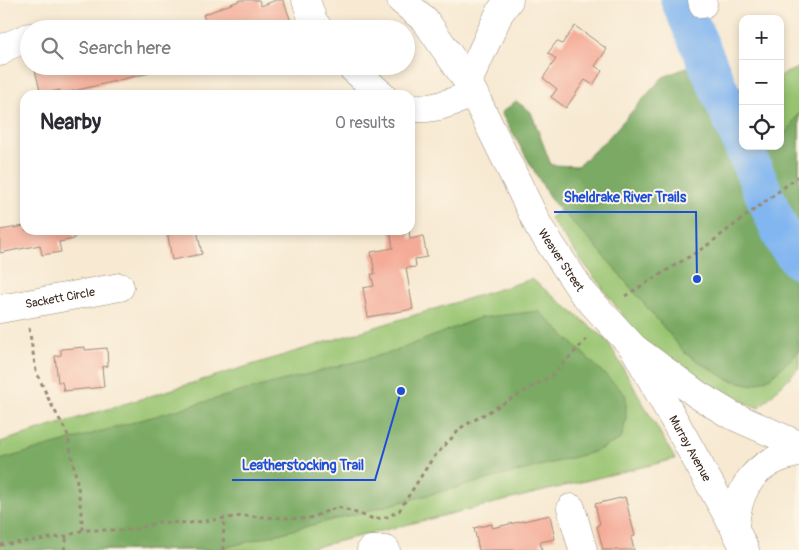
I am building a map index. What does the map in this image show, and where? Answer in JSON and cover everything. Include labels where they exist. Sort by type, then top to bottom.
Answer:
[{"type":"main road","points":[[306,0],[312,20]]},
{"type":"main road","name":"Weaver Street","points":[[401,0],[425,20],[471,88],[539,227],[583,293],[634,348],[698,395],[731,415],[799,445]]},
{"type":"main road","points":[[415,109],[438,107],[471,88],[500,12],[509,0]]},
{"type":"main road","points":[[0,52],[3,48],[20,41]]},
{"type":"main road","points":[[360,75],[376,90]]},
{"type":"main road","name":"Sackett Circle","points":[[13,306],[120,287]]},
{"type":"main road","name":"Murray Avenue","points":[[634,348],[740,539]]},
{"type":"main road","points":[[740,539],[736,511],[740,495],[751,478],[770,462],[799,453]]},
{"type":"main road","points":[[571,508],[583,550]]},
{"type":"main road","points":[[371,550],[386,550]]},
{"type":"path","points":[[625,296],[705,247],[799,176]]},
{"type":"path","points":[[13,306],[36,370],[50,402],[67,433],[78,488],[83,530]]},
{"type":"path","points":[[0,545],[67,536],[83,530],[132,530],[159,522],[190,523],[242,516],[307,519],[338,508],[374,519],[387,517],[399,511],[432,459],[462,427],[550,376],[586,340]]},
{"type":"path","points":[[223,550],[224,519]]},
{"type":"path","points":[[64,550],[67,536]]},
{"type":"green space","points":[[691,66],[729,141],[739,141],[739,150],[784,150],[784,137],[799,112],[799,351],[771,377],[753,385],[727,379],[685,353],[601,252],[551,200],[501,113],[516,101],[531,112],[551,165],[578,166],[608,138],[663,77]]},
{"type":"green space","points":[[799,68],[799,368],[759,408],[706,387],[641,340],[550,218],[696,103],[739,88],[739,150],[784,150],[784,74]]},
{"type":"green space","points":[[532,279],[607,340],[675,459],[303,550],[0,550],[0,442]]},
{"type":"green space","points":[[539,311],[626,395],[626,420],[621,439],[594,452],[216,550],[0,550],[0,460],[247,390],[393,352],[479,318]]},
{"type":"building","points":[[241,0],[259,0],[261,6],[276,0],[283,0],[291,20],[205,20],[203,15]]},
{"type":"building","points":[[575,26],[607,49],[595,66],[602,71],[593,85],[585,80],[566,108],[551,97],[557,89],[543,78],[556,59],[548,53],[557,41],[562,44]]},
{"type":"building","points":[[36,75],[141,75],[78,90],[40,90]]},
{"type":"building","points":[[20,227],[20,235],[74,235],[74,239],[59,242],[61,252],[42,255],[40,245],[0,253],[0,230]]},
{"type":"building","points":[[168,235],[198,235],[202,254],[172,260]]},
{"type":"building","points":[[391,235],[410,235],[410,239],[423,236],[427,257],[415,259],[416,267],[406,268],[413,309],[368,317],[363,288],[374,286],[371,274],[375,274],[371,252],[393,248]]},
{"type":"building","points":[[85,347],[85,350],[107,348],[108,366],[102,367],[104,387],[64,391],[62,382],[58,382],[55,356],[61,355],[61,349]]},
{"type":"building","points":[[625,497],[635,536],[631,537],[634,550],[603,550],[597,525],[600,524],[595,504]]},
{"type":"building","points":[[550,515],[555,539],[540,542],[542,550],[479,550],[474,528],[492,524],[492,528]]},
{"type":"waterway","points":[[680,0],[739,136]]},
{"type":"waterway","points":[[745,150],[786,244],[799,260]]},
{"type":"place","name":"Sheldrake River Trails","points":[[697,279]]},
{"type":"place","name":"Leatherstocking Trail","points":[[401,391]]}]
